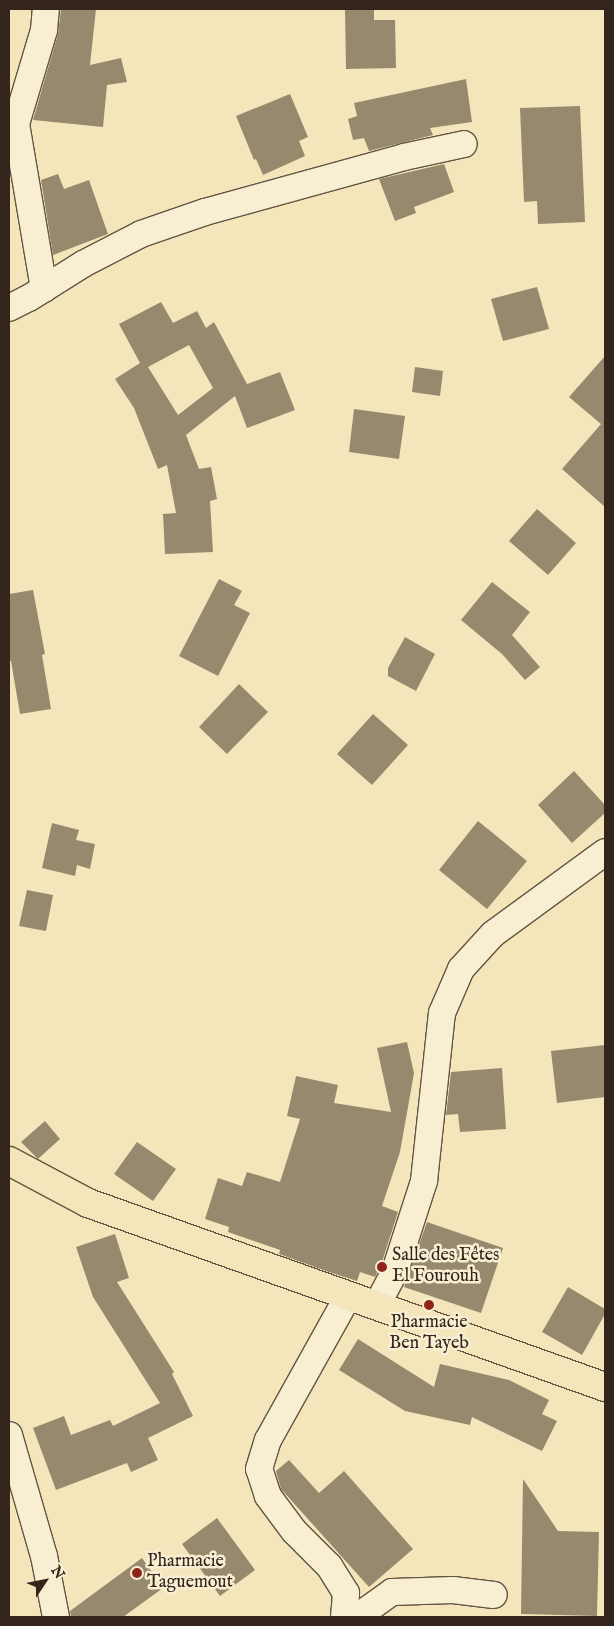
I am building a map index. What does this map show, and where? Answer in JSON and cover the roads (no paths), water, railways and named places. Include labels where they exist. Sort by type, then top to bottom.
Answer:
[{"type":"main road","points":[[9,1161],[88,1203],[605,1387]]},
{"type":"street","points":[[44,289],[16,124],[44,30],[46,9]]},
{"type":"street","points":[[9,308],[44,289],[83,264],[140,234],[205,212],[404,157],[464,144]]},
{"type":"street","points":[[377,1306],[395,1271],[424,1181],[442,1013],[461,969],[493,934],[605,852]]},
{"type":"street","points":[[344,1617],[346,1593],[329,1566],[294,1531],[268,1496],[259,1469],[268,1440],[348,1296]]},
{"type":"street","points":[[9,1435],[44,1556],[56,1617]]},
{"type":"street","points":[[357,1617],[392,1592],[453,1590],[494,1595]]},
{"type":"place","name":"Salle des Fêtes El Fourouh","points":[[382,1267]]},
{"type":"place","name":"Pharmacie Ben Tayeb","points":[[429,1305]]},
{"type":"place","name":"Pharmacie Taguemout","points":[[137,1573]]}]
